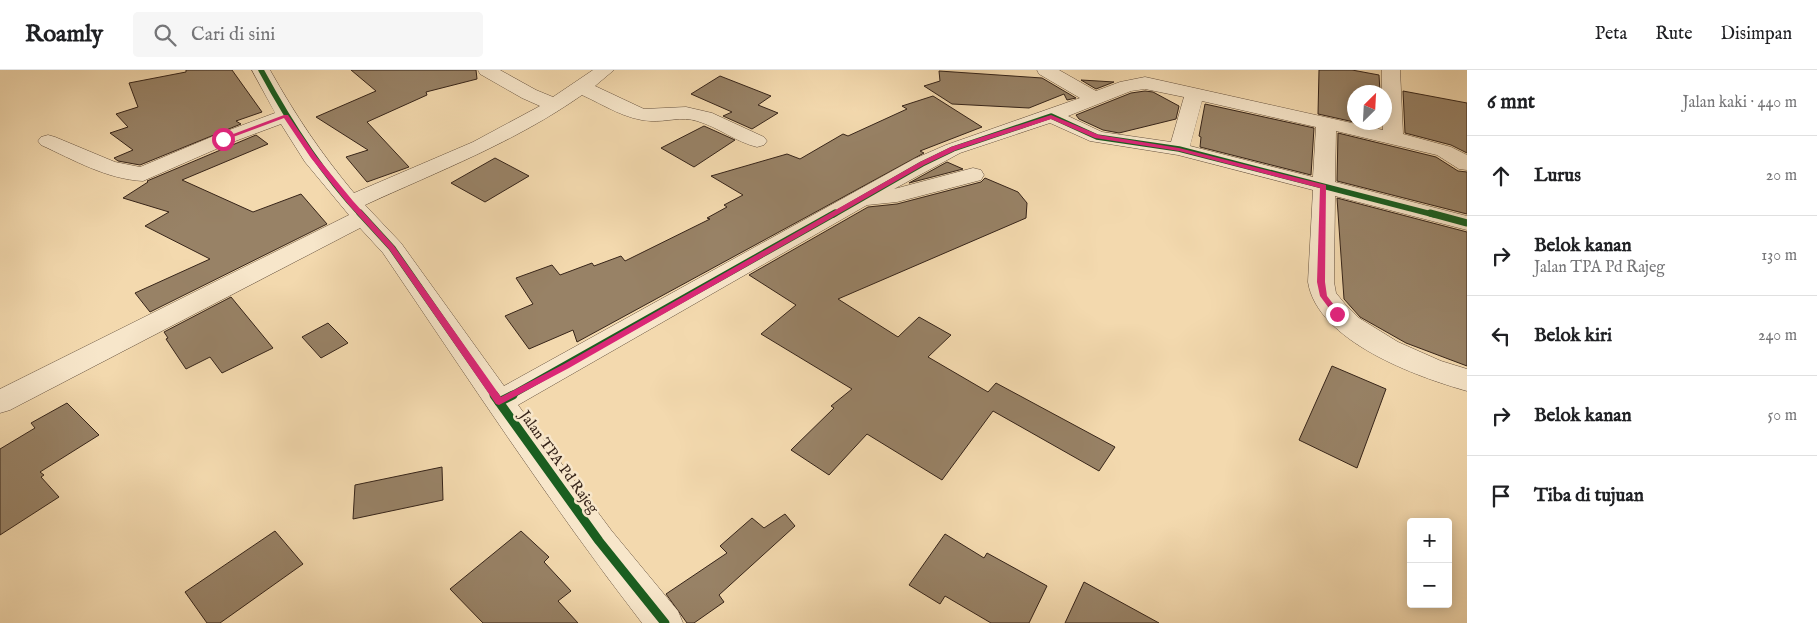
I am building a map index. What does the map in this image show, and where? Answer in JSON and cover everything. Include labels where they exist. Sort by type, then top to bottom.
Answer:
[{"type":"street","name":"Jalan TPA Pd Rajeg","points":[[261,70],[286,116],[314,157],[357,210],[392,248],[599,541],[665,623]]},
{"type":"street","points":[[487,70],[529,94],[555,105]]},
{"type":"street","points":[[0,402],[357,210],[491,141],[555,105],[605,70]]},
{"type":"street","points":[[1046,70],[1094,98]]},
{"type":"street","points":[[1389,70],[1394,138]]},
{"type":"street","points":[[499,402],[953,148],[1051,116],[1127,86],[1144,83],[1394,138],[1444,152],[1467,164]]},
{"type":"street","points":[[581,87],[637,113],[652,115],[685,113],[698,115],[720,123],[757,141]]},
{"type":"street","points":[[1179,149],[1195,93]]},
{"type":"street","points":[[48,140],[119,171],[132,175],[143,174],[223,139],[286,116]]},
{"type":"street","points":[[1051,116],[1097,137],[1179,149],[1467,223]]},
{"type":"street","points":[[1326,123],[1321,282],[1324,296],[1337,314],[1377,343],[1419,364],[1467,380]]},
{"type":"street","points":[[858,200],[894,198],[951,180],[974,175]]},
{"type":"building","points":[[186,70],[232,70],[262,112],[236,121],[241,124],[140,165],[118,161],[114,158],[133,150],[110,133],[128,127],[116,114],[138,107],[129,83],[186,72]]},
{"type":"building","points":[[351,70],[476,70],[477,79],[426,92],[427,95],[367,122],[409,167],[367,182],[346,157],[368,150],[316,117],[376,91]]},
{"type":"building","points":[[1319,70],[1352,70],[1379,75],[1380,85],[1347,85],[1347,120],[1318,114]]},
{"type":"building","points":[[939,71],[1042,78],[1076,98],[1067,100],[1064,94],[1029,108],[952,104],[924,86],[940,81]]},
{"type":"building","points":[[720,76],[771,96],[758,105],[778,113],[752,129],[723,116],[732,112],[691,94]]},
{"type":"building","points":[[1081,80],[1098,81],[1114,82],[1096,89]]},
{"type":"building","points":[[1403,91],[1467,103],[1467,153],[1451,145],[1405,133]]},
{"type":"building","points":[[1153,92],[1179,106],[1176,119],[1119,133],[1103,130],[1079,119],[1076,115],[1131,93]]},
{"type":"building","points":[[933,96],[982,127],[920,151],[924,153],[577,342],[573,330],[529,349],[505,316],[533,304],[516,278],[552,265],[560,275],[592,263],[594,266],[621,256],[625,261],[710,219],[707,218],[727,207],[724,205],[743,195],[711,176],[787,154],[800,159],[843,134],[848,136],[907,109],[902,106]]},
{"type":"building","points":[[1205,104],[1314,128],[1311,175],[1200,147],[1201,137],[1199,136]]},
{"type":"building","points":[[704,126],[735,140],[694,167],[661,148]]},
{"type":"building","points":[[1338,133],[1436,157],[1458,171],[1467,172],[1467,214],[1337,181]]},
{"type":"building","points":[[256,135],[268,144],[182,180],[253,212],[301,194],[327,224],[150,312],[135,293],[210,259],[145,226],[169,212],[123,198],[147,181]]},
{"type":"building","points":[[495,158],[529,176],[485,202],[451,183]]},
{"type":"building","points":[[947,162],[963,169],[909,183]]},
{"type":"building","points":[[985,178],[1018,192],[1027,203],[1026,218],[838,299],[898,337],[919,317],[951,335],[928,357],[988,392],[996,383],[1115,447],[1099,471],[993,411],[942,480],[867,434],[829,475],[791,450],[834,408],[831,406],[852,389],[761,334],[796,305],[749,275],[868,207],[897,204],[981,182]]},
{"type":"building","points":[[1337,198],[1467,232],[1467,366],[1406,343],[1360,317],[1344,299]]},
{"type":"building","points":[[231,297],[273,348],[222,373],[210,357],[186,369],[166,339],[168,338],[164,332]]},
{"type":"building","points":[[328,323],[348,343],[321,358],[302,337]]},
{"type":"building","points":[[1332,366],[1386,389],[1357,468],[1299,440]]},
{"type":"building","points":[[67,403],[99,435],[40,472],[44,475],[41,477],[59,497],[0,535],[0,449],[35,428],[31,423]]},
{"type":"building","points":[[442,467],[443,500],[353,519],[355,485]]},
{"type":"building","points":[[785,514],[795,526],[719,595],[724,602],[694,623],[687,623],[666,594],[727,553],[720,546],[752,518],[764,528]]},
{"type":"building","points":[[275,531],[303,564],[220,623],[207,623],[185,592]]},
{"type":"building","points":[[521,531],[549,557],[544,562],[571,591],[558,601],[578,623],[483,623],[450,589]]},
{"type":"building","points":[[945,534],[984,558],[987,553],[1047,586],[1029,623],[991,623],[945,596],[940,604],[909,585]]},
{"type":"building","points":[[1084,582],[1159,623],[1065,623]]},
{"type":"cycle path","points":[[261,70],[286,116],[313,157],[350,203],[392,248],[548,472],[599,541],[665,623]]},
{"type":"cycle path","points":[[499,402],[922,164],[953,149],[1051,116],[1097,137],[1179,149],[1467,223]]},
{"type":"route","points":[[223,139],[286,116],[314,157],[350,202],[392,248],[499,402],[922,164],[953,148],[998,135],[1051,116],[1078,130],[1097,137],[1179,149],[1324,186],[1321,282],[1324,296],[1337,314]]}]
